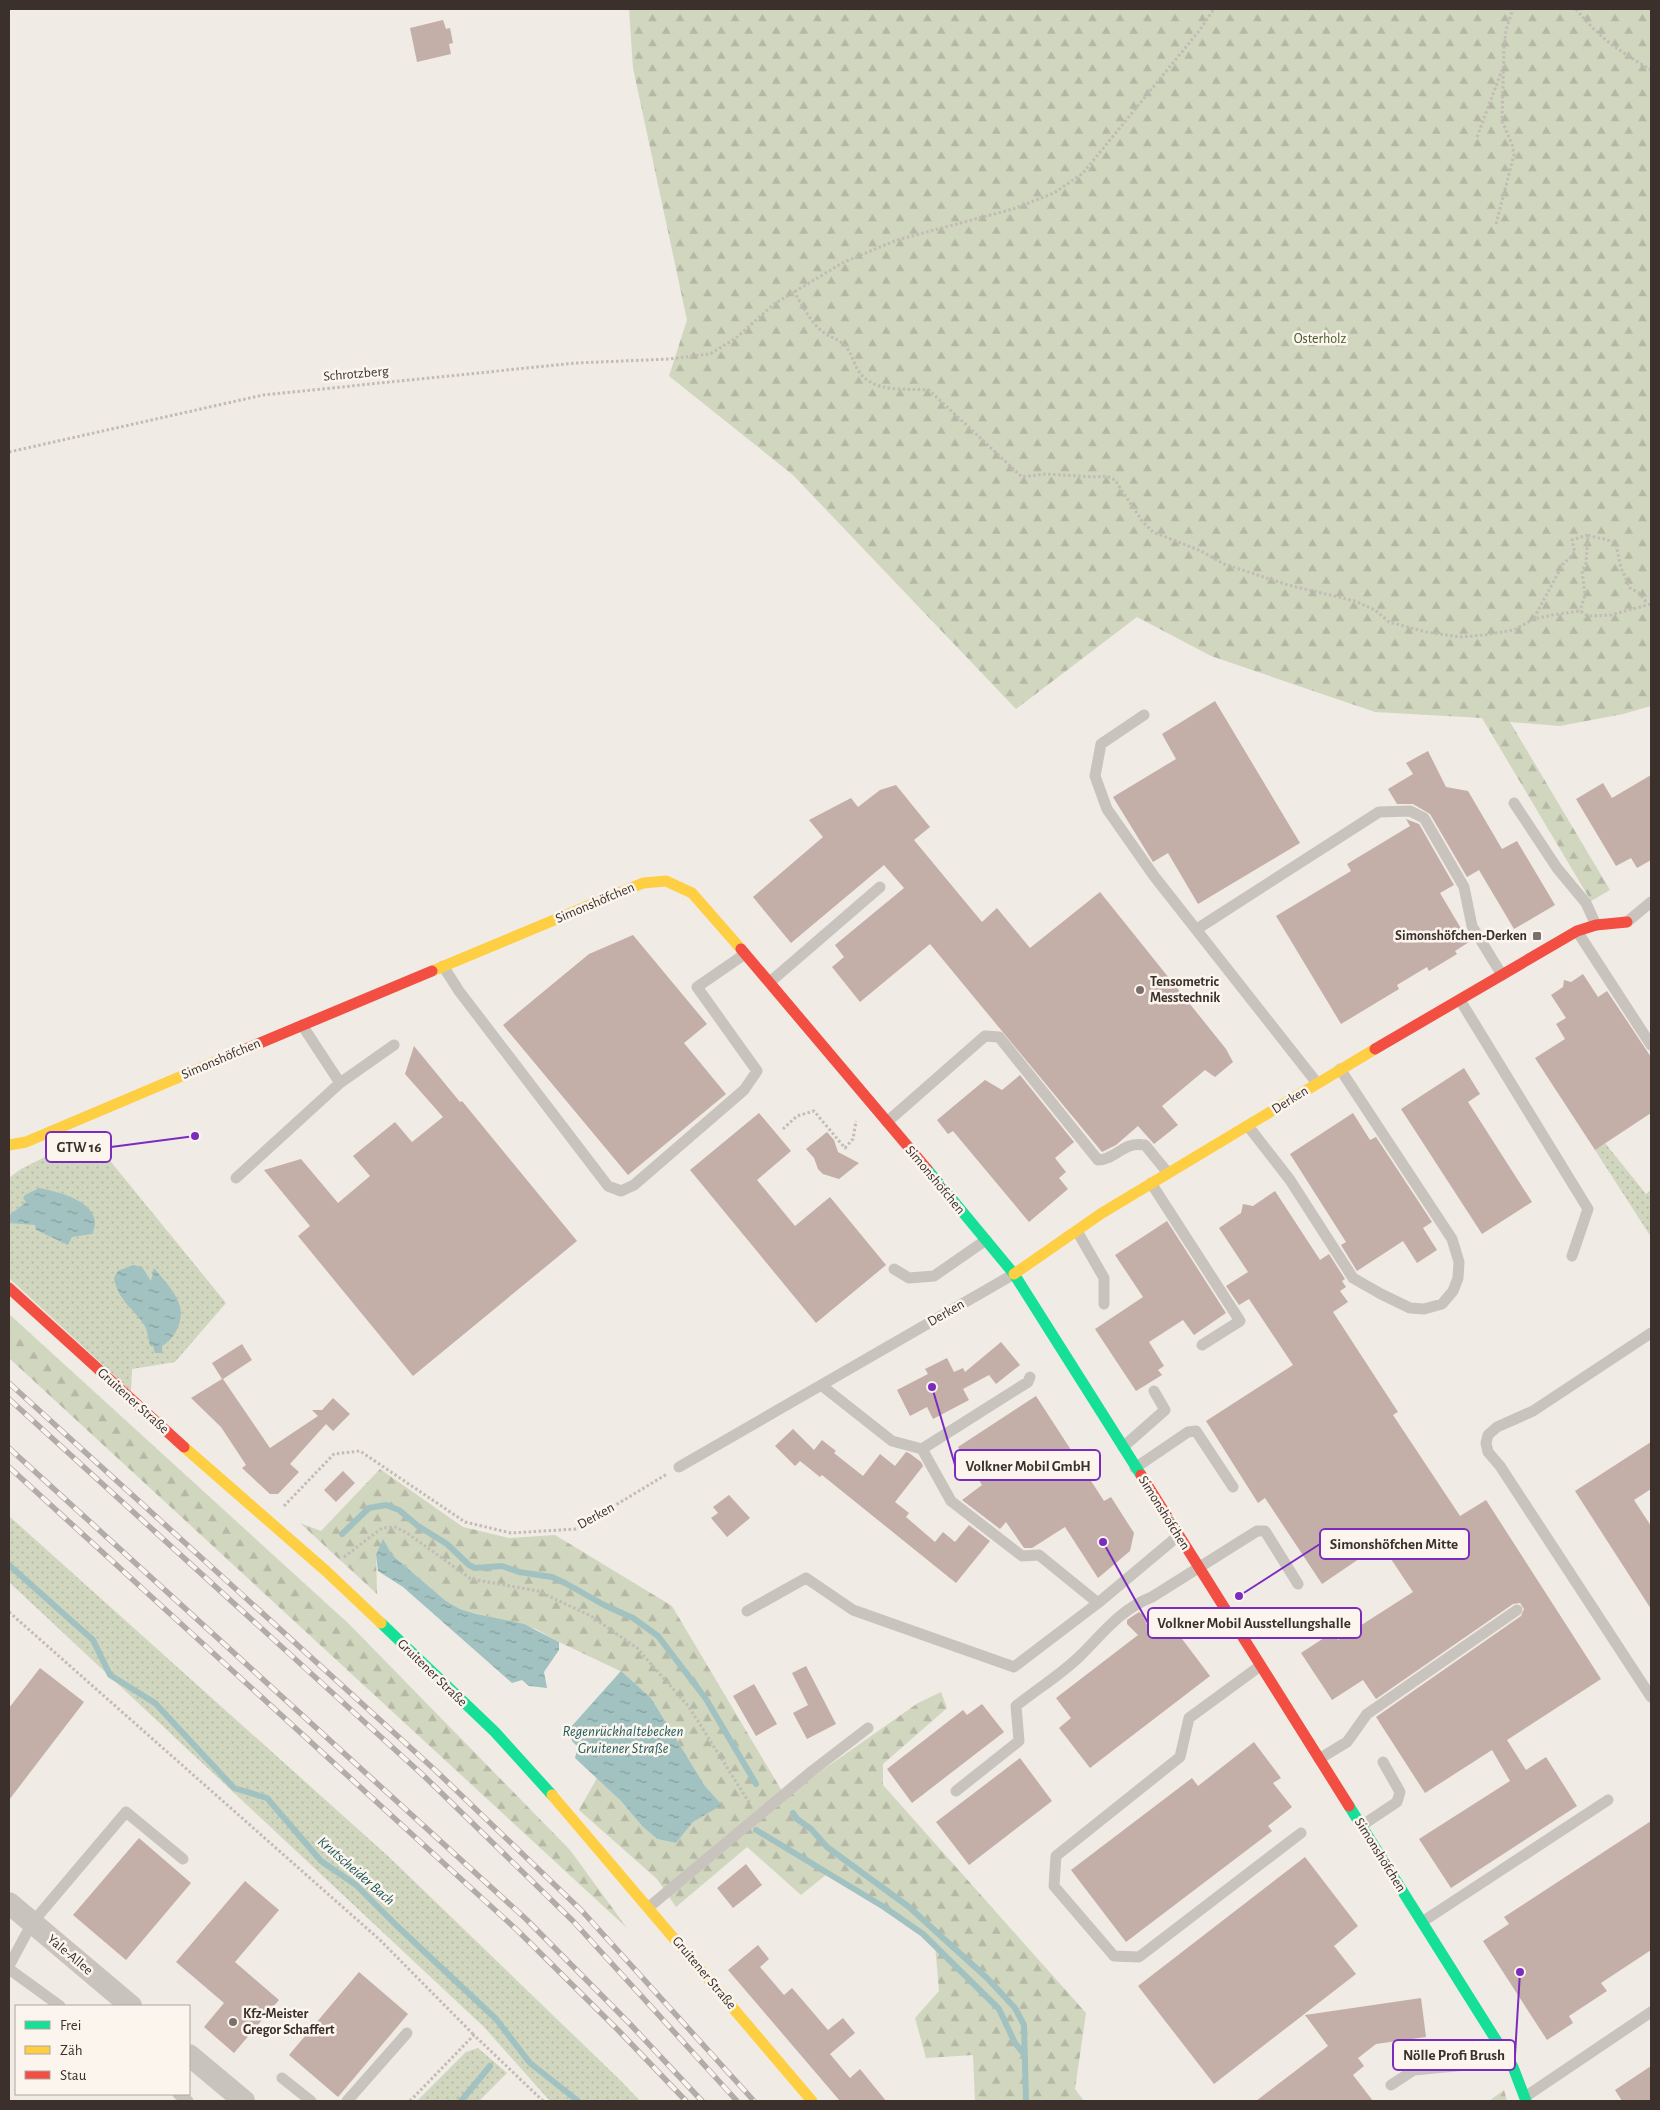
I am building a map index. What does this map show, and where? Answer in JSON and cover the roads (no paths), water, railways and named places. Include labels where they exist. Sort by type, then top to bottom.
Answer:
[{"type":"street","name":"Simonshöfchen","points":[[9,1159],[18,1144],[643,883],[666,882],[692,893],[770,982],[1014,1274],[1513,2067],[1525,2099]]},
{"type":"street","name":"Derken","points":[[1014,1274],[1151,1183],[1340,1069],[1577,931],[1596,925],[1627,922]]},
{"type":"street","name":"Gruitener Straße","points":[[9,1288],[268,1522],[326,1571],[495,1732],[569,1813],[812,2101]]},
{"type":"street","name":"Yale-Allee","points":[[9,1903],[130,2005]]},
{"type":"street","points":[[190,2056],[244,2101]]},
{"type":"lane","points":[[1144,715],[1101,744],[1095,776],[1107,809],[1154,876],[1317,1083]]},
{"type":"lane","points":[[1514,803],[1557,868],[1586,903],[1596,925]]},
{"type":"lane","points":[[1197,929],[1379,812],[1410,812],[1424,818],[1464,887],[1472,926],[1502,975]]},
{"type":"lane","points":[[770,982],[880,887]]},
{"type":"lane","points":[[1627,922],[1651,902]]},
{"type":"lane","points":[[1577,931],[1651,1045]]},
{"type":"lane","points":[[443,966],[465,999],[608,1186],[621,1191],[634,1184],[744,1090],[757,1071],[697,988],[745,954]]},
{"type":"lane","points":[[1460,1000],[1588,1209],[1572,1256]]},
{"type":"lane","points":[[302,1024],[340,1083]]},
{"type":"lane","points":[[887,1122],[985,1036],[992,1035],[999,1037],[1098,1160],[1105,1160],[1128,1145],[1135,1143],[1145,1145],[1168,1173]]},
{"type":"lane","points":[[236,1178],[340,1083],[394,1045]]},
{"type":"lane","points":[[1248,1126],[1290,1180],[1354,1278],[1410,1308],[1424,1309],[1442,1304],[1454,1291],[1458,1278],[1459,1262],[1452,1239],[1340,1069]]},
{"type":"lane","points":[[1151,1183],[1240,1321],[1202,1345]]},
{"type":"lane","points":[[1077,1231],[1104,1278],[1104,1304]]},
{"type":"lane","points":[[894,1269],[909,1278],[934,1276],[986,1240]]},
{"type":"lane","name":"Derken","points":[[679,1467],[1014,1274]]},
{"type":"lane","points":[[1651,1333],[1533,1410],[1497,1427],[1488,1435],[1486,1443],[1488,1452],[1506,1474],[1651,1697]]},
{"type":"lane","points":[[922,1449],[1028,1382],[1030,1377]]},
{"type":"lane","points":[[822,1385],[892,1441],[922,1449],[951,1501],[1022,1556],[1039,1555],[1098,1603]]},
{"type":"lane","points":[[1123,1447],[1166,1410],[1154,1391]]},
{"type":"lane","points":[[1135,1468],[1188,1432],[1196,1431],[1233,1487]]},
{"type":"lane","points":[[956,1792],[1019,1741],[1016,1706],[1080,1656],[1095,1638],[1136,1603],[1152,1597],[1257,1531],[1265,1531],[1298,1584]]},
{"type":"lane","points":[[747,1612],[806,1578],[853,1610],[1014,1666],[1098,1603],[1178,1536]]},
{"type":"lane","points":[[1320,1759],[1347,1742],[1367,1714],[1518,1610]]},
{"type":"lane","points":[[1260,1666],[1188,1718],[1180,1757],[1056,1856],[1054,1886],[1114,1956],[1139,1957],[1301,1833]]},
{"type":"lane","points":[[649,1907],[812,1771],[868,1728]]},
{"type":"lane","points":[[1361,1826],[1397,1802],[1400,1792],[1383,1762]]},
{"type":"lane","points":[[1422,1922],[1608,1800]]},
{"type":"lane","points":[[59,2005],[9,1967],[32,1923],[126,1812],[183,1859]]},
{"type":"lane","points":[[1525,2099],[1651,2012]]},
{"type":"lane","points":[[346,2101],[407,2033]]},
{"type":"lane","points":[[1391,2085],[1414,2070],[1466,2065],[1498,2043]]},
{"type":"lane","points":[[282,2078],[311,2101]]},
{"type":"water","points":[[39,1188],[69,1196],[87,1207],[93,1214],[95,1223],[92,1234],[72,1237],[68,1245],[36,1230],[35,1225],[9,1223],[10,1215],[26,1202],[23,1198],[25,1195]]},
{"type":"water","points":[[133,1265],[142,1267],[151,1281],[154,1268],[173,1292],[180,1307],[181,1314],[178,1326],[172,1338],[162,1346],[162,1353],[155,1353],[153,1346],[150,1346],[145,1326],[125,1302],[116,1285],[114,1278],[118,1271]]},
{"type":"water","name":"Regenrückhaltebecken Gruitener Straße","points":[[383,1539],[392,1555],[446,1601],[460,1609],[524,1624],[559,1642],[559,1650],[544,1672],[547,1688],[529,1686],[522,1680],[512,1683],[403,1587],[378,1571],[376,1555]]},
{"type":"water","name":"Regenrückhaltebecken Gruitener Straße","points":[[621,1671],[651,1698],[705,1786],[722,1805],[693,1822],[676,1843],[657,1839],[642,1826],[621,1801],[575,1758],[578,1747],[572,1741],[570,1728]]},
{"type":"waterway","points":[[342,1534],[369,1508],[386,1505],[399,1510],[418,1526],[447,1544],[469,1565],[475,1568],[502,1566],[519,1572],[552,1577],[633,1618],[658,1636],[706,1699],[756,1784]]},
{"type":"waterway","name":"Krutscheider Bach","points":[[9,1565],[93,1640],[110,1675],[155,1703],[234,1788],[267,1798],[321,1861],[356,1885],[496,2019],[530,2063],[578,2101]]},
{"type":"waterway","points":[[793,1813],[827,1847],[909,1907],[987,1978],[1015,2008],[1024,2025],[1026,2101]]},
{"type":"waterway","points":[[756,1830],[884,1907],[923,1934],[999,2009],[1015,2043],[1024,2054]]},
{"type":"waterway","points":[[461,2101],[490,2066]]},
{"type":"railway","points":[[9,1383],[435,1770],[582,1911],[754,2101]]},
{"type":"railway","points":[[9,1399],[425,1777],[573,1921],[737,2101]]},
{"type":"railway","points":[[9,1448],[526,1919],[630,2024],[702,2101]]},
{"type":"railway","points":[[9,1467],[517,1930],[619,2031],[686,2101]]},
{"type":"place","name":"Simonshöfchen-Derken","points":[[1537,936]]},
{"type":"place","name":"Tensometric Messtechnik","points":[[1140,990]]},
{"type":"place","name":"GTW 16","points":[[195,1136]]},
{"type":"place","name":"Volkner Mobil GmbH","points":[[932,1387]]},
{"type":"place","name":"Volkner Mobil Ausstellungshalle","points":[[1103,1542]]},
{"type":"place","name":"Simonshöfchen Mitte","points":[[1239,1596]]},
{"type":"place","name":"Nölle Profi Brush","points":[[1520,1972]]},
{"type":"place","name":"Kfz-Meister Gregor Schaffert","points":[[233,2022]]},
{"type":"park label","name":"Osterholz","points":[[1320,339]]}]
